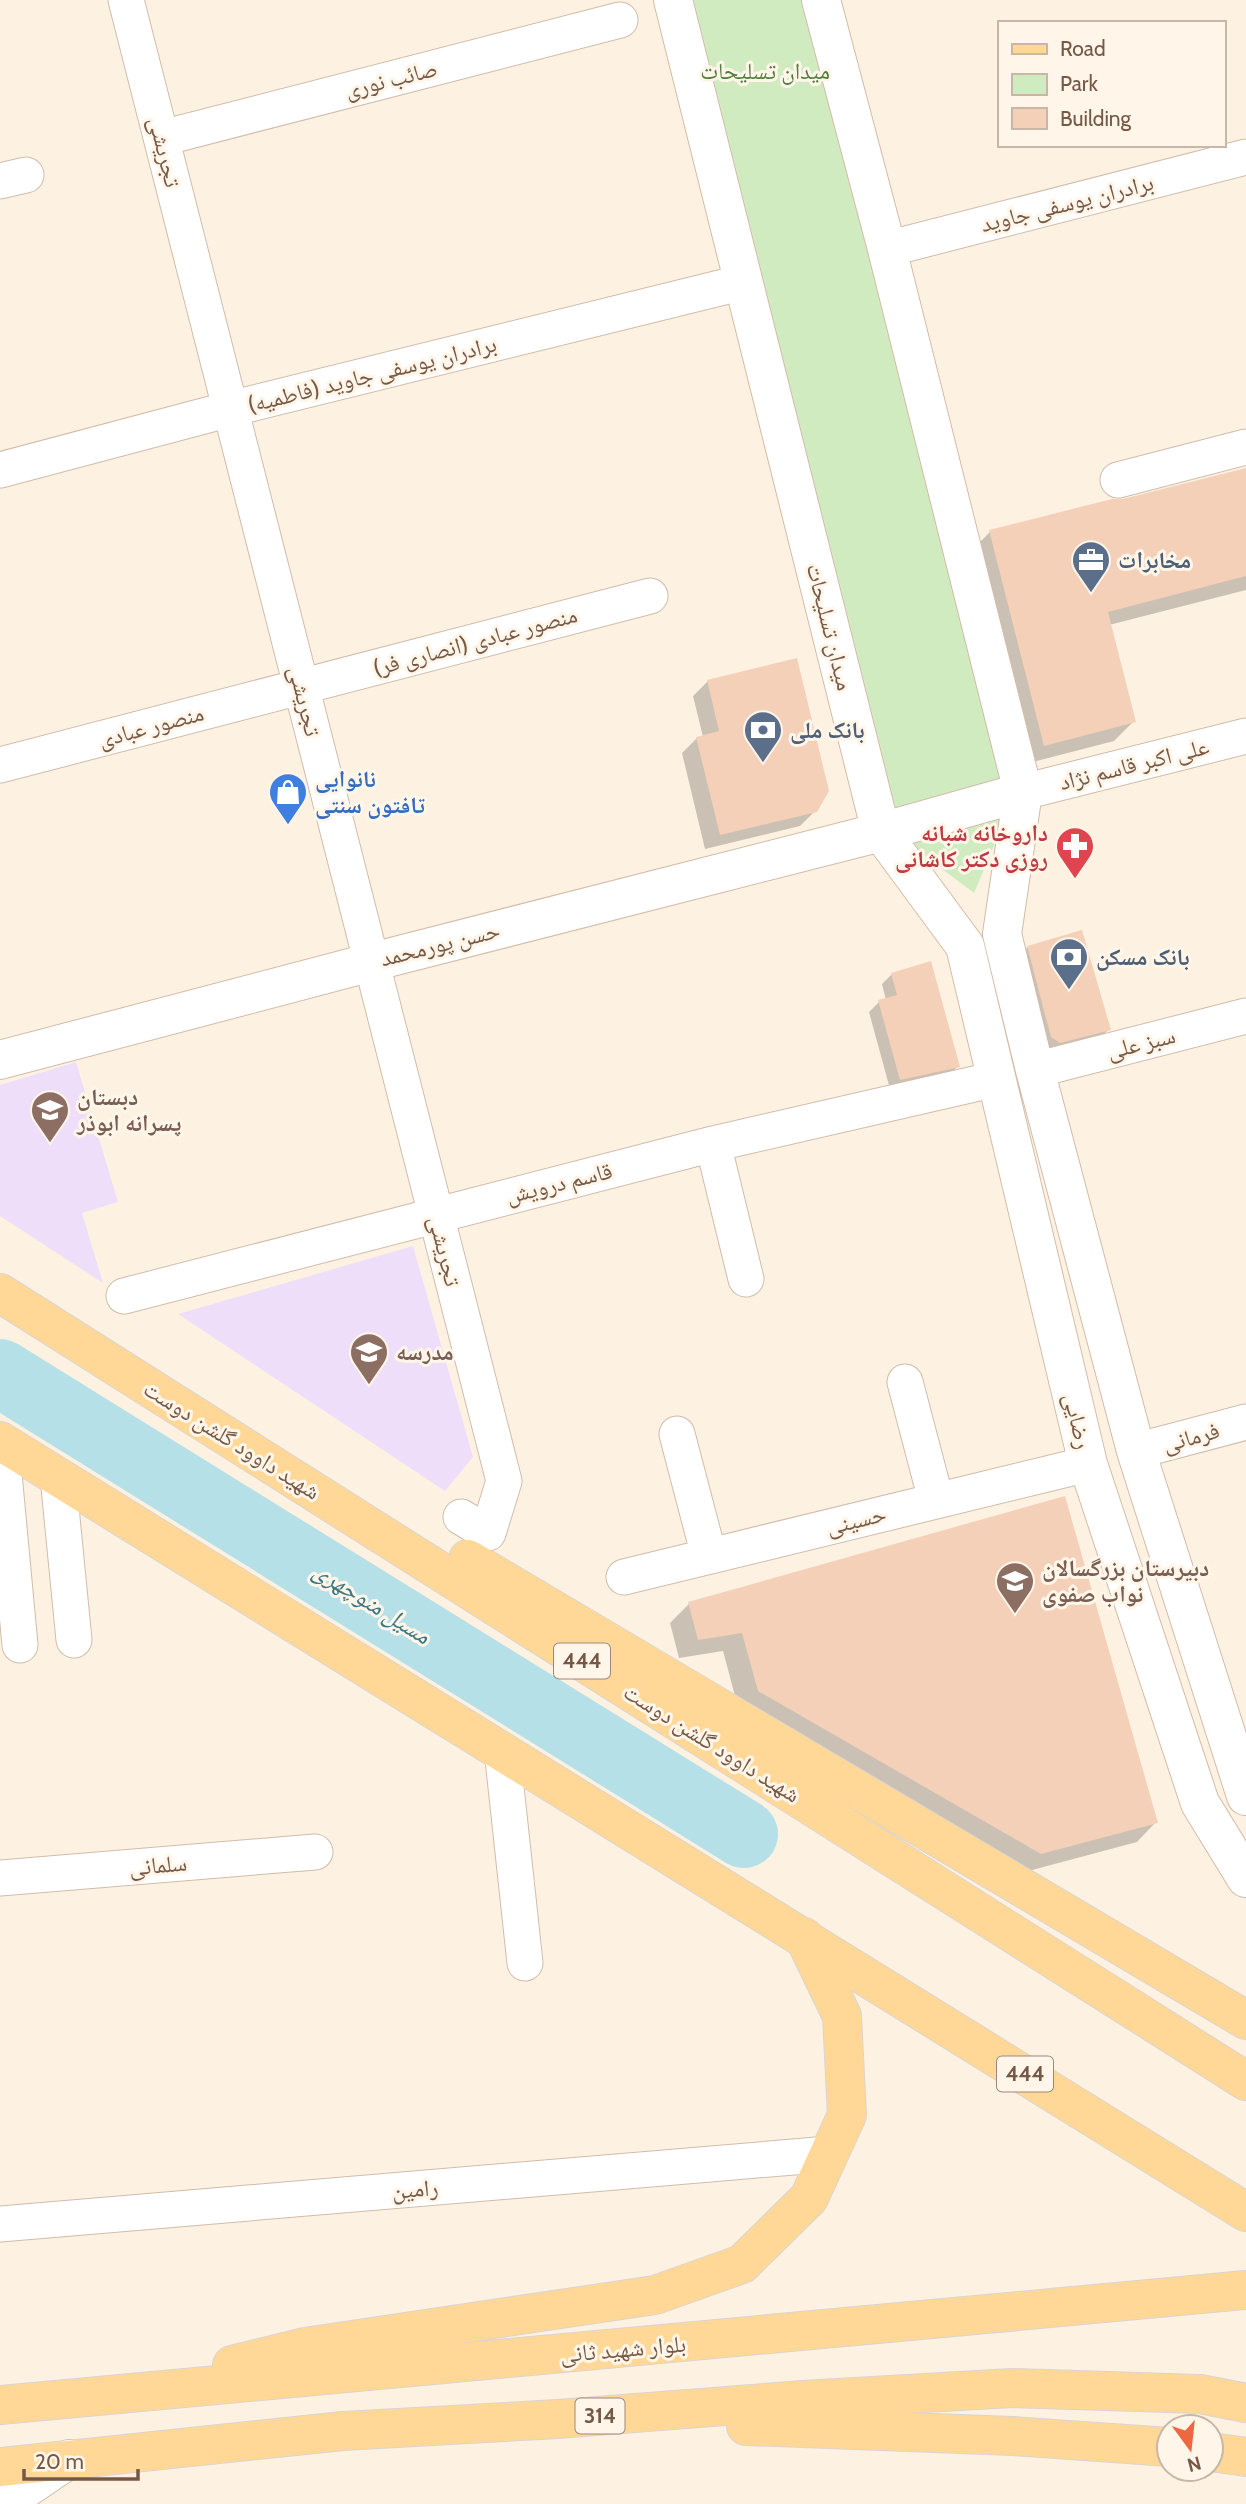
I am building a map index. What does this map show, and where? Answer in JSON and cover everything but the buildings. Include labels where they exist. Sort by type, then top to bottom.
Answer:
[{"type":"main road","name":"شهید داوود گلشن دوست","points":[[0,1293],[1246,2081]]},
{"type":"main road","points":[[41,1320],[396,1516],[1240,2011]]},
{"type":"main road","name":"444","points":[[0,1441],[1246,2212]]},
{"type":"main road","points":[[104,2396],[305,2347],[655,2295],[742,2264],[809,2198],[846,2115],[842,2016],[804,1937]]},
{"type":"main road","name":"بلوار شهید ثانی","points":[[0,2405],[1246,2290]]},
{"type":"main road","name":"314","points":[[0,2467],[343,2431],[1012,2388],[1200,2394],[1246,2403]]},
{"type":"main road","points":[[558,2419],[1013,2436],[1155,2446]]},
{"type":"main road","points":[[1225,2454],[1246,2457]]},
{"type":"street","name":"تجریشی","points":[[126,0],[504,1481],[488,1533],[461,1517]]},
{"type":"street","name":"میدان تسلیحات","points":[[673,0],[881,832],[965,946]]},
{"type":"street","points":[[821,0],[887,250],[1023,792]]},
{"type":"street","name":"صائب نوری","points":[[162,138],[620,20]]},
{"type":"street","name":"برادران یوسفی جاوید","points":[[887,250],[1246,158]]},
{"type":"street","name":"برادران یوسفی جاوید (فاطمیه)","points":[[0,470],[230,409],[744,282]]},
{"type":"street","points":[[1118,480],[1246,447]]},
{"type":"street","name":"منصور عبادی (انصاری فر)","points":[[301,686],[650,596]]},
{"type":"street","name":"منصور عبادی","points":[[0,765],[301,686]]},
{"type":"street","name":"علی اکبر قاسم نژاد","points":[[1023,792],[1246,736]]},
{"type":"street","name":"حسن پورمحمد","points":[[0,1060],[881,832],[1023,792]]},
{"type":"street","name":"رضایی","points":[[1023,792],[1002,934],[1035,1070],[1136,1451],[1246,1796]]},
{"type":"street","name":"رضایی","points":[[965,946],[1088,1464],[1200,1803],[1246,1878]]},
{"type":"street","name":"سبز علی","points":[[1035,1070],[1246,1016]]},
{"type":"street","points":[[996,1079],[1035,1070]]},
{"type":"street","name":"قاسم درویش","points":[[124,1296],[713,1144],[996,1079]]},
{"type":"street","points":[[713,1144],[746,1279]]},
{"type":"street","points":[[905,1382],[936,1500]]},
{"type":"street","name":"فرمانی","points":[[1136,1451],[1246,1422]]},
{"type":"street","points":[[677,1434],[709,1556]]},
{"type":"street","points":[[0,1441],[20,1645]]},
{"type":"street","points":[[1088,1464],[1136,1451]]},
{"type":"street","name":"حسینی","points":[[624,1577],[1088,1464]]},
{"type":"street","points":[[58,1477],[74,1640]]},
{"type":"street","points":[[502,1750],[525,1963]]},
{"type":"street","points":[[1200,1803],[1246,1796]]},
{"type":"street","name":"سلمانی","points":[[0,1878],[315,1852]]},
{"type":"street","name":"رامین","points":[[0,2224],[829,2154]]},
{"type":"street","points":[[3,2504],[69,2459]]},
{"type":"shaded area","name":"دبستان پسرانه ابوذر","points":[[76,1062],[118,1202],[82,1213],[103,1283],[0,1216],[0,1085]]},
{"type":"shaded area","name":"مدرسه","points":[[413,1246],[473,1457],[445,1491],[178,1314]]},
{"type":"green space","name":"میدان تسلیحات","points":[[686,0],[808,0],[1010,808],[974,893],[899,837]]},
{"type":"waterway","name":"مسیل منوچهری","points":[[0,1373],[744,1834]]},
{"type":"place","name":"مخابرات","points":[[1091,594]]},
{"type":"place","name":"بانک ملی","points":[[763,764]]},
{"type":"place","name":"نانوایی تافتون سنتی","points":[[288,826]]},
{"type":"place","name":"داروخانه شبانه روزی دکتر کاشانی","points":[[1075,880]]},
{"type":"place","name":"بانک مسکن","points":[[1069,991]]},
{"type":"place","name":"دبستان پسرانه ابوذر","points":[[50,1144]]},
{"type":"place","name":"مدرسه","points":[[369,1386]]},
{"type":"place","name":"دبیرستان بزرگسالان نواب صفوی","points":[[1015,1615]]}]
